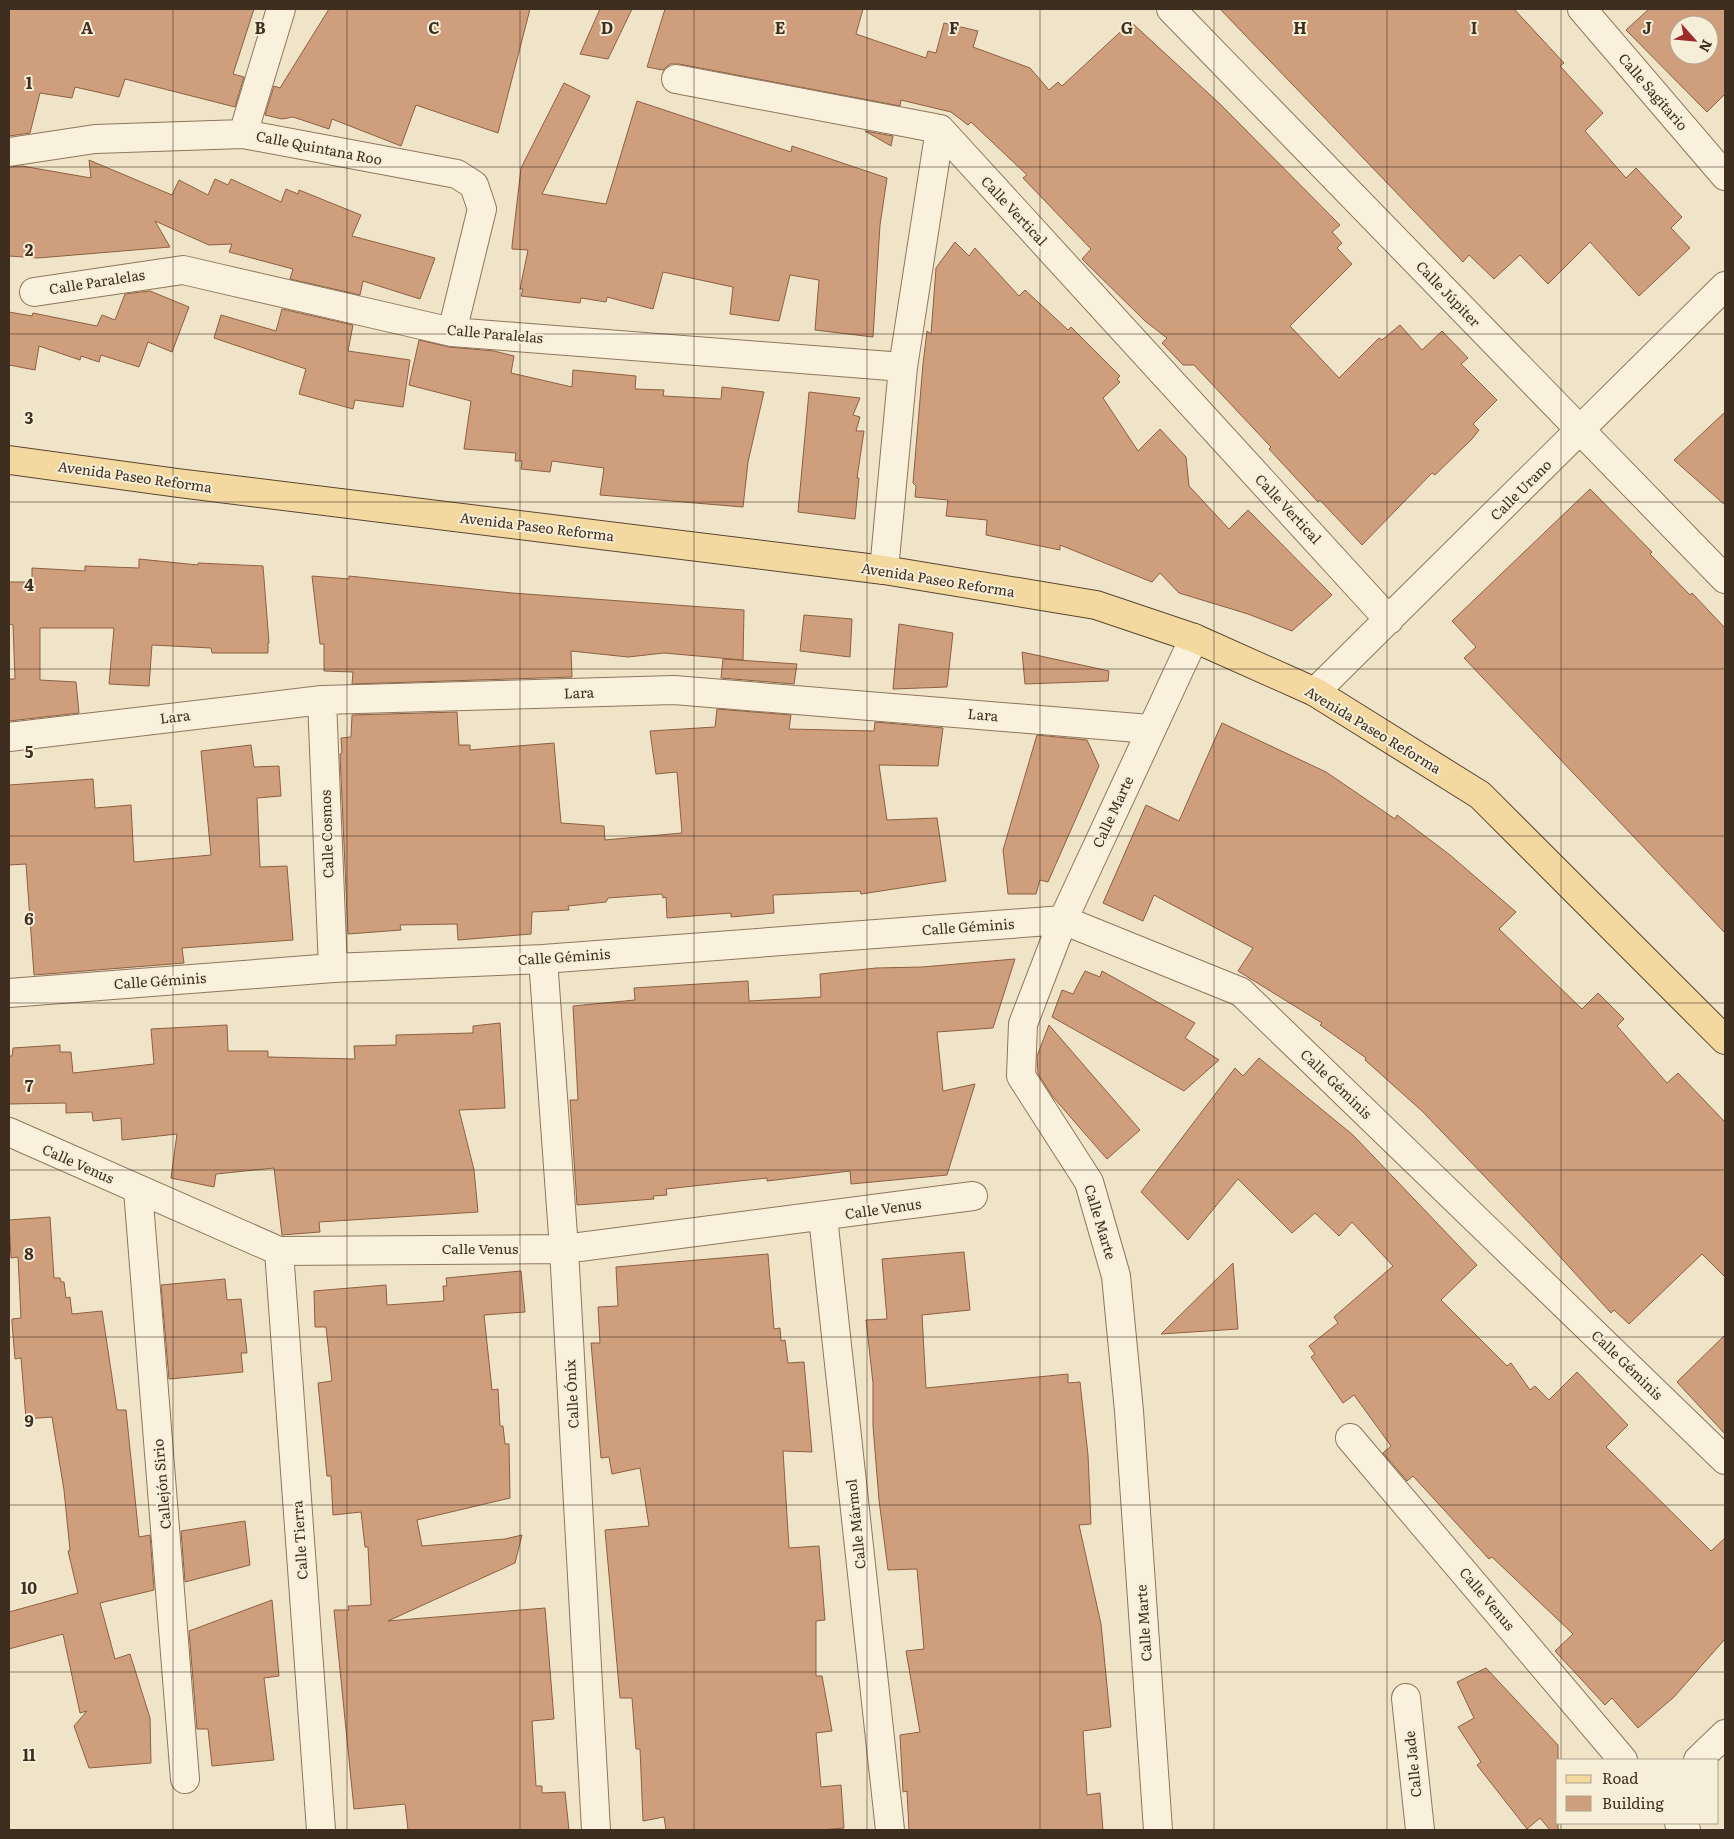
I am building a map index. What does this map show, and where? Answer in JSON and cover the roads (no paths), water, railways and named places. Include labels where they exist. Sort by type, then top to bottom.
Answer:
[{"type":"main road","name":"Avenida Paseo Reforma","points":[[9,460],[178,483],[884,570],[1096,605],[1194,638],[1315,692],[1480,794],[1725,1040]]},
{"type":"street","points":[[243,134],[281,9]]},
{"type":"street","name":"Calle Júpiter","points":[[1171,9],[1580,432],[1725,579]]},
{"type":"street","name":"Calle Sagitario","points":[[1582,9],[1725,176]]},
{"type":"street","points":[[676,79],[940,129],[903,367],[884,570]]},
{"type":"street","name":"Calle Vertical","points":[[940,129],[1390,620]]},
{"type":"street","name":"Calle Quintana Roo","points":[[9,152],[95,139],[243,134],[457,174],[474,185],[482,209],[452,332]]},
{"type":"street","name":"Calle Paralelas","points":[[34,292],[183,270],[452,332],[903,367]]},
{"type":"street","name":"Calle Urano","points":[[1315,692],[1580,432],[1725,286]]},
{"type":"street","name":"Calle Marte","points":[[1158,1830],[1130,1420],[1116,1276],[1089,1182],[1021,1076],[1023,1024],[1063,920],[1150,729],[1194,638]]},
{"type":"street","name":"Lara","points":[[9,737],[322,700],[674,690],[1150,729]]},
{"type":"street","name":"Calle Cosmos","points":[[322,700],[333,968]]},
{"type":"street","name":"Calle Géminis","points":[[9,993],[333,968],[543,959],[1063,920],[1241,992],[1725,1460]]},
{"type":"street","name":"Calle Ónix","points":[[543,959],[564,1249],[596,1830]]},
{"type":"street","name":"Calle Venus","points":[[9,1132],[279,1251],[564,1249],[823,1217],[973,1196]]},
{"type":"street","name":"Callejón Sirio","points":[[138,1190],[185,1779]]},
{"type":"street","name":"Calle Mármol","points":[[823,1217],[890,1830]]},
{"type":"street","name":"Calle Tierra","points":[[279,1251],[322,1830]]},
{"type":"street","name":"Calle Venus","points":[[1350,1438],[1622,1759]]},
{"type":"street","name":"Calle Jade","points":[[1406,1698],[1420,1830]]},
{"type":"street","points":[[1699,1759],[1725,1734]]}]
